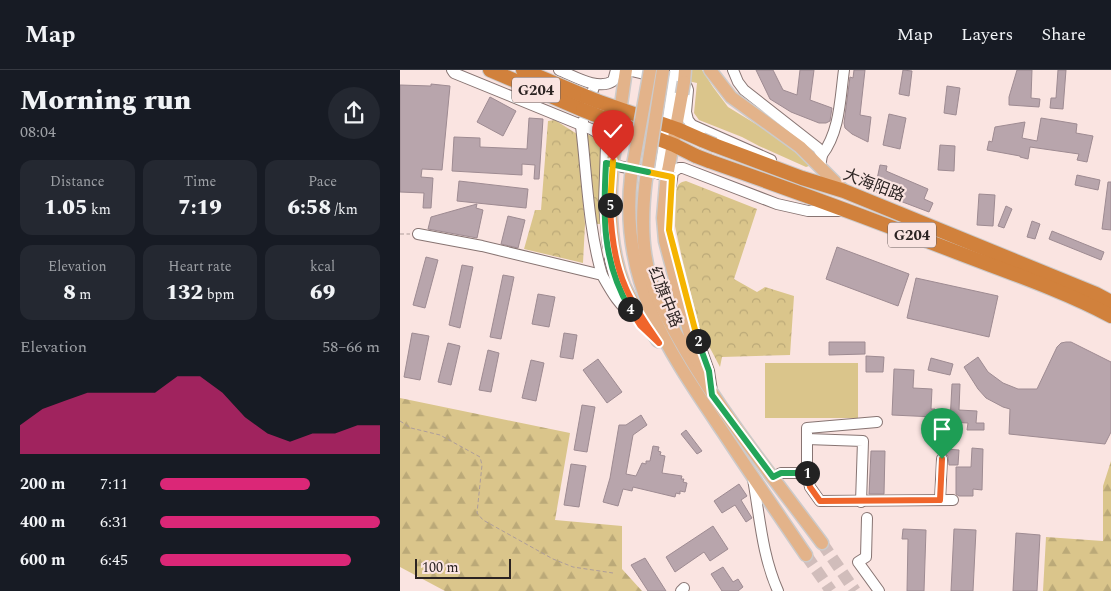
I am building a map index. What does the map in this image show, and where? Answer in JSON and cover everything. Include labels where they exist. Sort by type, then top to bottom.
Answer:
[{"type":"highway","name":"G204","points":[[490,70],[620,117],[674,145]]},
{"type":"highway","name":"G204","points":[[523,70],[590,105]]},
{"type":"highway","name":"大海阳路","points":[[620,117],[677,129],[802,178],[840,187],[1088,290],[1111,302]]},
{"type":"highway","name":"大海阳路","points":[[674,145],[709,161],[849,211],[1034,282],[1111,316]]},
{"type":"main road","name":"红旗中路","points":[[650,70],[630,190],[630,236],[634,262],[712,395],[822,543]]},
{"type":"main road","name":"红旗中路","points":[[663,70],[645,191],[646,283],[659,329],[678,367],[806,555]]},
{"type":"main road","points":[[710,70],[731,97],[821,161],[840,187]]},
{"type":"main road","points":[[626,74],[620,117],[610,165],[611,224],[619,269],[632,300],[659,343],[678,367]]},
{"type":"main road","points":[[681,83],[677,129],[666,176],[663,218],[665,241],[701,378]]},
{"type":"lane","points":[[452,70],[454,73],[597,132],[604,137],[610,165],[604,204],[607,245],[614,279],[640,325],[659,343]]},
{"type":"lane","points":[[559,70],[595,84],[603,85],[610,83],[615,77],[616,70]]},
{"type":"lane","points":[[675,70],[681,83],[666,176],[669,230],[696,336],[709,371],[712,395]]},
{"type":"lane","points":[[733,70],[744,90],[818,148],[821,161]]},
{"type":"lane","points":[[821,161],[830,145],[836,127],[844,70]]},
{"type":"lane","points":[[626,74],[644,72],[681,83],[688,89],[686,112],[690,124],[709,140],[698,174]]},
{"type":"lane","points":[[595,84],[581,126],[591,226],[602,275],[614,297],[625,310],[634,316]]},
{"type":"lane","points":[[610,165],[666,176],[679,168],[777,204],[808,211],[849,211]]},
{"type":"lane","points":[[418,234],[482,246],[602,275]]},
{"type":"lane","points":[[877,422],[807,428],[807,473],[810,487],[820,501],[953,500]]},
{"type":"lane","points":[[807,439],[864,441],[861,502]]},
{"type":"lane","points":[[940,500],[942,459]]},
{"type":"lane","points":[[773,477],[781,473],[807,473]]},
{"type":"lane","points":[[752,476],[760,534],[770,574],[778,591]]},
{"type":"lane","points":[[867,518],[866,557],[858,562],[879,591]]},
{"type":"path","points":[[400,234],[418,234]]},
{"type":"path","points":[[400,421],[411,428],[440,435],[480,457],[482,465],[478,513],[483,520],[553,559],[573,567],[613,573]]},
{"type":"green space","points":[[689,70],[702,70],[728,107],[772,134],[808,162],[809,166],[806,167],[742,137],[699,120],[694,113],[697,83],[688,81]]},
{"type":"green space","points":[[555,120],[577,134],[585,224],[583,263],[524,249],[535,210],[541,210],[548,121]]},
{"type":"green space","points":[[587,134],[603,142],[601,224],[595,224]]},
{"type":"green space","points":[[686,181],[757,209],[734,279],[757,292],[765,287],[794,296],[790,355],[722,357],[720,367],[700,329],[675,226],[676,190],[682,182]]},
{"type":"green space","points":[[765,363],[858,363],[858,418],[765,418]]},
{"type":"green space","points":[[400,398],[570,433],[555,520],[622,526],[622,569],[642,591],[445,591],[400,567]]},
{"type":"green space","points":[[1111,461],[1111,591],[1043,591],[1046,537],[1103,541],[1103,486]]},
{"type":"building","points":[[756,70],[773,70],[783,90],[797,95],[800,70],[814,70],[810,100],[832,108],[830,121],[819,123],[791,112],[770,99]]},
{"type":"building","points":[[854,70],[865,70],[860,115],[871,117],[868,142],[852,134],[845,128],[844,123],[850,77],[853,78]]},
{"type":"building","points":[[903,70],[912,71],[909,96],[899,94]]},
{"type":"building","points":[[1017,70],[1032,70],[1031,98],[1040,99],[1039,107],[1009,105],[1009,97]]},
{"type":"building","points":[[1058,70],[1066,70],[1063,109],[1050,108],[1051,98],[1056,98]]},
{"type":"building","points":[[431,84],[450,86],[442,170],[422,169],[421,177],[433,178],[431,208],[423,208],[424,193],[400,192],[400,85],[431,86]]},
{"type":"building","points":[[947,86],[960,88],[956,115],[944,113]]},
{"type":"building","points":[[490,97],[516,111],[503,136],[477,122]]},
{"type":"building","points":[[889,114],[906,118],[900,149],[883,145]]},
{"type":"building","points":[[529,118],[543,119],[539,179],[534,179],[535,165],[522,164],[522,175],[452,171],[454,137],[480,138],[480,147],[527,149]]},
{"type":"building","points":[[1041,118],[1077,124],[1076,133],[1093,136],[1087,162],[1077,160],[1079,154],[1030,147],[1028,159],[987,150],[989,141],[992,142],[995,127],[1025,122],[1022,138],[1037,141]]},
{"type":"building","points":[[940,145],[955,146],[954,171],[938,170]]},
{"type":"building","points":[[880,165],[887,166],[886,171],[928,189],[924,199],[933,203],[929,212],[871,190],[874,183],[876,184]]},
{"type":"building","points":[[1077,175],[1100,180],[1098,190],[1075,185]]},
{"type":"building","points":[[459,181],[528,189],[526,208],[457,201]]},
{"type":"building","points":[[1108,182],[1111,182],[1111,230],[1102,229]]},
{"type":"building","points":[[979,194],[995,195],[993,226],[977,225]]},
{"type":"building","points":[[477,204],[476,208],[483,210],[477,238],[428,229],[431,217]]},
{"type":"building","points":[[1006,206],[1012,209],[1004,228],[998,226]]},
{"type":"building","points":[[508,216],[525,220],[518,248],[501,244]]},
{"type":"building","points":[[1032,221],[1040,224],[1035,239],[1027,237]]},
{"type":"building","points":[[1052,231],[1104,252],[1101,260],[1049,239]]},
{"type":"building","points":[[837,247],[909,274],[898,306],[826,279]]},
{"type":"building","points":[[426,257],[438,260],[425,308],[413,305]]},
{"type":"building","points":[[462,265],[473,267],[460,328],[449,325]]},
{"type":"building","points":[[503,275],[514,277],[501,339],[490,337]]},
{"type":"building","points":[[916,278],[998,296],[989,337],[907,318]]},
{"type":"building","points":[[538,294],[555,297],[549,327],[532,324]]},
{"type":"building","points":[[412,333],[429,336],[420,380],[404,377]]},
{"type":"building","points":[[564,333],[577,335],[573,359],[560,357]]},
{"type":"building","points":[[829,342],[865,342],[865,354],[829,355]]},
{"type":"building","points":[[1071,342],[1111,362],[1111,432],[1105,444],[1009,434],[1010,409],[986,398],[964,367],[978,357],[988,372],[1003,383],[1018,389],[1037,389],[1057,347],[1061,343]]},
{"type":"building","points":[[448,343],[460,346],[451,385],[438,382]]},
{"type":"building","points":[[488,350],[499,353],[491,392],[479,390]]},
{"type":"building","points":[[866,356],[884,357],[883,372],[866,372]]},
{"type":"building","points":[[931,358],[953,364],[950,375],[928,370]]},
{"type":"building","points":[[598,359],[622,392],[607,403],[583,370]]},
{"type":"building","points":[[531,360],[544,363],[536,401],[522,398]]},
{"type":"building","points":[[894,369],[914,370],[913,388],[932,389],[931,409],[935,409],[935,417],[892,415]]},
{"type":"building","points":[[952,384],[960,384],[959,410],[977,411],[976,423],[984,423],[984,430],[967,430],[968,423],[950,422]]},
{"type":"building","points":[[582,405],[595,407],[587,452],[574,450]]},
{"type":"building","points":[[641,415],[647,425],[633,435],[626,474],[636,476],[642,463],[646,464],[646,461],[650,461],[653,446],[659,447],[660,455],[665,456],[662,473],[682,476],[683,482],[687,483],[685,492],[680,491],[680,494],[676,493],[675,497],[633,487],[632,491],[623,489],[618,506],[603,502],[610,478],[619,425],[626,425]]},
{"type":"building","points":[[686,430],[702,451],[697,454],[681,434]]},
{"type":"building","points":[[972,448],[983,449],[982,490],[973,489],[973,496],[959,496],[956,494],[956,467],[971,467]]},
{"type":"building","points":[[945,449],[959,450],[958,465],[949,465]]},
{"type":"building","points":[[871,451],[885,451],[884,494],[869,494]]},
{"type":"building","points":[[571,464],[586,466],[579,507],[564,505]]},
{"type":"building","points":[[739,484],[747,496],[741,500],[752,518],[746,522],[735,505],[722,513],[714,501]]},
{"type":"building","points":[[713,526],[728,549],[710,561],[704,552],[675,572],[666,557]]},
{"type":"building","points":[[903,529],[926,530],[924,591],[907,591],[908,539],[902,539]]},
{"type":"building","points":[[954,529],[976,530],[973,591],[951,591]]},
{"type":"building","points":[[1016,533],[1040,535],[1037,591],[1013,591]]},
{"type":"building","points":[[645,558],[666,591],[648,591],[631,565]]},
{"type":"building","points":[[723,567],[733,582],[738,579],[743,587],[738,591],[722,591],[711,574]]},
{"type":"tunnel","points":[[822,543],[855,591]]},
{"type":"tunnel","points":[[806,555],[831,591]]},
{"type":"route","points":[[613,161],[612,172],[610,198],[611,224],[619,269],[632,300],[659,343],[640,325],[620,292],[614,279],[607,245],[604,204],[606,163],[659,174],[672,177],[669,230],[696,336],[709,371],[712,395],[773,477],[781,473],[807,473],[810,487],[820,501],[940,500],[942,459]]}]
